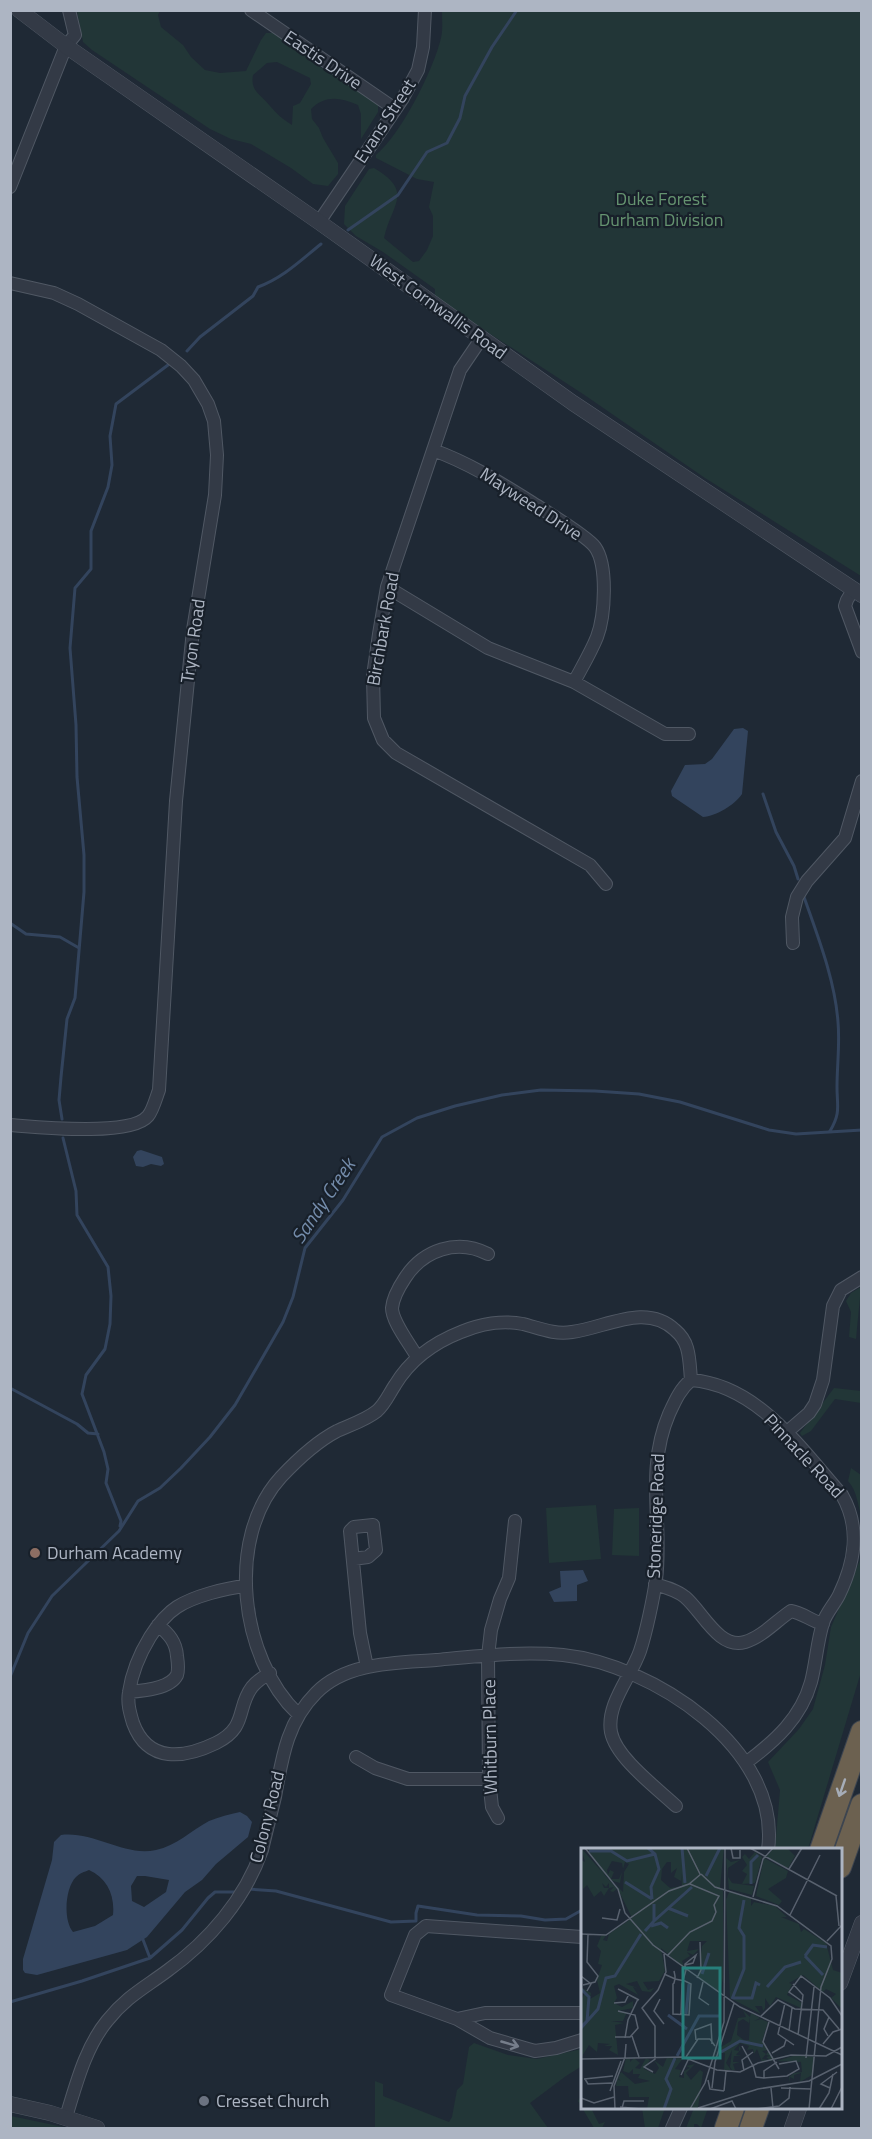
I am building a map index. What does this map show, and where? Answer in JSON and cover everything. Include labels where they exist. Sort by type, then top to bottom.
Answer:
[{"type":"highway","points":[[822,1848],[861,1732]]},
{"type":"highway","points":[[842,1861],[861,1805]]},
{"type":"highway","points":[[726,2128],[733,2109]]},
{"type":"highway","points":[[751,2128],[758,2109]]},
{"type":"street","name":"West Cornwallis Road","points":[[19,10],[66,46],[319,222],[582,410],[857,593]]},
{"type":"street","points":[[10,187],[66,46],[75,35],[69,10]]},
{"type":"street","name":"Eastis Drive","points":[[251,10],[395,109]]},
{"type":"street","name":"Evans Street","points":[[319,222],[409,89],[418,70],[423,47],[425,10]]},
{"type":"street","name":"Tryon Road","points":[[10,283],[54,293],[78,304],[161,350],[181,366],[194,380],[208,404],[214,422],[217,455],[215,495],[192,640],[176,801],[159,1090],[148,1116],[135,1124],[106,1128],[56,1129],[10,1125]]},
{"type":"street","name":"Birchbark Road","points":[[481,339],[460,370],[387,587],[379,634],[372,703],[374,718],[383,740],[396,753],[590,865],[606,884]]},
{"type":"street","name":"Mayweed Drive","points":[[434,450],[485,474],[556,517],[594,545],[602,561],[604,580],[601,618],[598,635],[574,682]]},
{"type":"street","points":[[387,587],[488,648],[574,682],[665,734],[689,734]]},
{"type":"street","points":[[857,593],[847,600],[845,606],[861,652]]},
{"type":"street","points":[[793,943],[792,917],[797,897],[807,881],[845,838],[861,782]]},
{"type":"street","points":[[417,1357],[395,1321],[392,1307],[399,1287],[410,1271],[428,1254],[453,1247],[472,1247],[488,1254]]},
{"type":"street","points":[[787,1432],[809,1413],[815,1404],[823,1380],[833,1306],[842,1290],[861,1276]]},
{"type":"street","points":[[298,1714],[284,1698],[270,1673],[253,1637],[248,1615],[246,1586],[250,1542],[260,1511],[273,1488],[302,1456],[323,1439],[375,1413],[417,1357],[439,1342],[461,1332],[489,1324],[511,1322],[548,1331],[568,1333],[634,1317],[650,1317],[659,1318],[668,1323],[684,1340],[688,1351],[691,1380]]},
{"type":"street","name":"Pinnacle Road","points":[[691,1380],[718,1384],[730,1389],[760,1409],[787,1432],[842,1495],[854,1524],[854,1552],[840,1593],[823,1624],[811,1682],[795,1718],[767,1747],[747,1762]]},
{"type":"street","name":"Stoneridge Road","points":[[676,1806],[622,1755],[613,1739],[611,1729],[612,1713],[640,1650],[655,1584],[657,1554],[655,1479],[658,1449],[665,1422],[674,1402],[683,1387],[691,1380]]},
{"type":"street","points":[[488,1656],[491,1630],[509,1578],[515,1521]]},
{"type":"street","points":[[353,1559],[360,1633],[367,1667]]},
{"type":"street","points":[[655,1584],[681,1594],[698,1609],[718,1636],[732,1643],[752,1639],[791,1611],[800,1612],[823,1624]]},
{"type":"street","points":[[246,1586],[220,1591],[183,1603],[166,1616],[158,1626],[135,1663],[129,1692],[129,1711],[135,1729],[152,1749],[166,1755],[184,1754],[218,1742],[231,1733],[237,1725],[251,1689],[270,1673]]},
{"type":"street","points":[[129,1692],[163,1685],[175,1678],[178,1673],[177,1650],[173,1638],[158,1626]]},
{"type":"street","name":"Colony Road","points":[[66,2117],[88,2052],[107,2020],[128,1998],[167,1971],[203,1941],[238,1897],[258,1862],[262,1850],[285,1744],[298,1714],[315,1694],[334,1679],[367,1667],[528,1653],[565,1655],[612,1665],[630,1672],[681,1702],[706,1720],[747,1762],[760,1786],[767,1812],[768,1848]]},
{"type":"street","name":"Whitburn Place","points":[[488,1656],[489,1779],[492,1807],[498,1818]]},
{"type":"street","points":[[356,1757],[375,1767],[408,1779],[489,1779]]},
{"type":"street","points":[[842,1977],[861,1923]]},
{"type":"street","points":[[581,1937],[426,1926],[415,1935],[391,1995],[457,2019],[490,2038],[535,2051],[556,2048],[581,2040]]},
{"type":"street","points":[[457,2019],[485,2013],[581,2013]]},
{"type":"street","points":[[10,2104],[66,2117],[97,2128]]},
{"type":"street","points":[[672,2128],[681,2109]]},
{"type":"street","points":[[792,2128],[799,2109]]},
{"type":"green space","points":[[77,11],[160,11],[158,15],[161,27],[183,45],[191,57],[205,70],[220,73],[246,71],[266,33],[277,33],[316,65],[358,86],[378,104],[378,112],[361,139],[361,114],[358,105],[345,100],[327,99],[311,109],[312,119],[338,163],[338,174],[328,186],[313,184],[251,144],[231,139],[210,129],[83,42]],"holes":[[[277,62],[310,78],[311,84],[300,103],[293,106],[292,125],[257,92],[252,81],[253,75],[267,63]]]},
{"type":"green space","name":"Duke Forest Durham Division","points":[[442,11],[861,11],[861,576],[705,478],[583,394],[435,298],[435,289],[356,236],[344,224],[345,206],[369,169],[374,168],[394,184],[397,192],[395,208],[384,238],[413,262],[419,261],[427,250],[433,236],[433,216],[429,207],[434,182],[417,179],[376,158],[376,155],[396,132],[424,84],[441,38]]},
{"type":"green space","points":[[861,1287],[856,1339],[849,1337],[851,1312],[846,1301],[851,1293]]},
{"type":"green space","points":[[834,1388],[861,1391],[861,1403],[835,1399],[811,1431],[802,1436],[800,1433]]},
{"type":"green space","points":[[851,1468],[861,1475],[861,1515],[855,1493],[848,1481]]},
{"type":"green space","points":[[596,1505],[601,1559],[549,1563],[546,1508]]},
{"type":"green space","points":[[639,1508],[639,1556],[612,1555],[614,1509]]},
{"type":"green space","points":[[861,1558],[861,1672],[808,1848],[775,1848],[780,1790],[768,1762],[799,1729],[813,1709],[825,1665],[831,1627]]},
{"type":"green space","points":[[474,2043],[508,2055],[537,2059],[581,2049],[581,2067],[530,2103],[548,2128],[375,2128],[375,2081],[383,2084],[383,2096],[449,2122],[457,2090],[463,2084],[469,2047]]},
{"type":"green space","points":[[583,2109],[592,2109],[599,2124],[605,2122],[602,2128],[594,2128]]},
{"type":"green space","points":[[642,2109],[665,2109],[658,2128],[645,2128]]},
{"type":"green space","points":[[694,2109],[708,2109],[701,2128],[694,2124],[694,2128],[686,2128]]},
{"type":"green space","points":[[11,2116],[68,2128],[11,2128]]},
{"type":"water","points":[[743,728],[748,731],[742,794],[735,802],[719,812],[703,817],[672,796],[671,791],[685,765],[705,764],[712,759],[734,729]]},
{"type":"water","points":[[141,1150],[162,1157],[164,1164],[136,1166],[133,1157],[137,1151]]},
{"type":"water","points":[[583,1570],[588,1581],[577,1585],[577,1601],[554,1602],[549,1592],[561,1587],[560,1571]]},
{"type":"water","points":[[240,1812],[252,1822],[248,1837],[216,1864],[202,1880],[185,1892],[147,1937],[127,1950],[37,1975],[25,1973],[23,1959],[52,1860],[54,1842],[61,1835],[85,1837],[132,1850],[156,1850],[177,1841],[209,1821]],"holes":[[[89,1870],[105,1882],[113,1901],[113,1915],[95,1926],[73,1932],[67,1912],[69,1889],[76,1877]],[[137,1876],[169,1880],[166,1892],[144,1907],[132,1901],[131,1886]]]},
{"type":"waterway","points":[[348,230],[398,195],[427,152],[447,143],[460,118],[465,96],[492,47],[517,10]]},
{"type":"waterway","points":[[187,351],[200,337],[253,296],[258,287],[284,274],[321,244]]},
{"type":"waterway","points":[[62,1119],[59,1100],[61,1077],[67,1019],[75,998],[84,892],[84,855],[70,648],[75,588],[91,569],[91,531],[108,487],[112,465],[110,436],[116,404],[168,365]]},
{"type":"waterway","points":[[763,794],[776,832],[794,866],[798,879]]},
{"type":"waterway","points":[[804,897],[825,959],[838,1022],[838,1109],[830,1131]]},
{"type":"waterway","points":[[10,923],[26,934],[60,937],[79,948]]},
{"type":"waterway","name":"Sandy Creek","points":[[10,1677],[28,1633],[52,1596],[119,1531],[138,1501],[160,1488],[181,1468],[210,1437],[235,1405],[283,1322],[293,1297],[305,1248],[343,1200],[382,1137],[417,1118],[455,1106],[502,1095],[541,1090],[639,1094],[680,1102],[769,1130],[796,1134],[862,1130]]},
{"type":"waterway","points":[[63,1138],[76,1191],[77,1215],[108,1267],[111,1296],[110,1324],[105,1349],[86,1375],[82,1394],[104,1452],[108,1469],[106,1483],[121,1521],[120,1526]]},
{"type":"waterway","points":[[10,1388],[77,1424],[88,1433],[98,1434]]},
{"type":"waterway","points":[[247,1889],[276,1891],[391,1922],[416,1921],[418,1906],[477,1915],[521,1916],[545,1920],[566,1919],[581,1911]]},
{"type":"waterway","points":[[10,2002],[150,1958],[182,1930],[215,1892],[238,1892]]},
{"type":"waterway","points":[[142,1937],[150,1958]]},
{"type":"place","name":"Durham Academy","points":[[35,1553]]},
{"type":"place","name":"Cresset Church","points":[[204,2101]]}]
